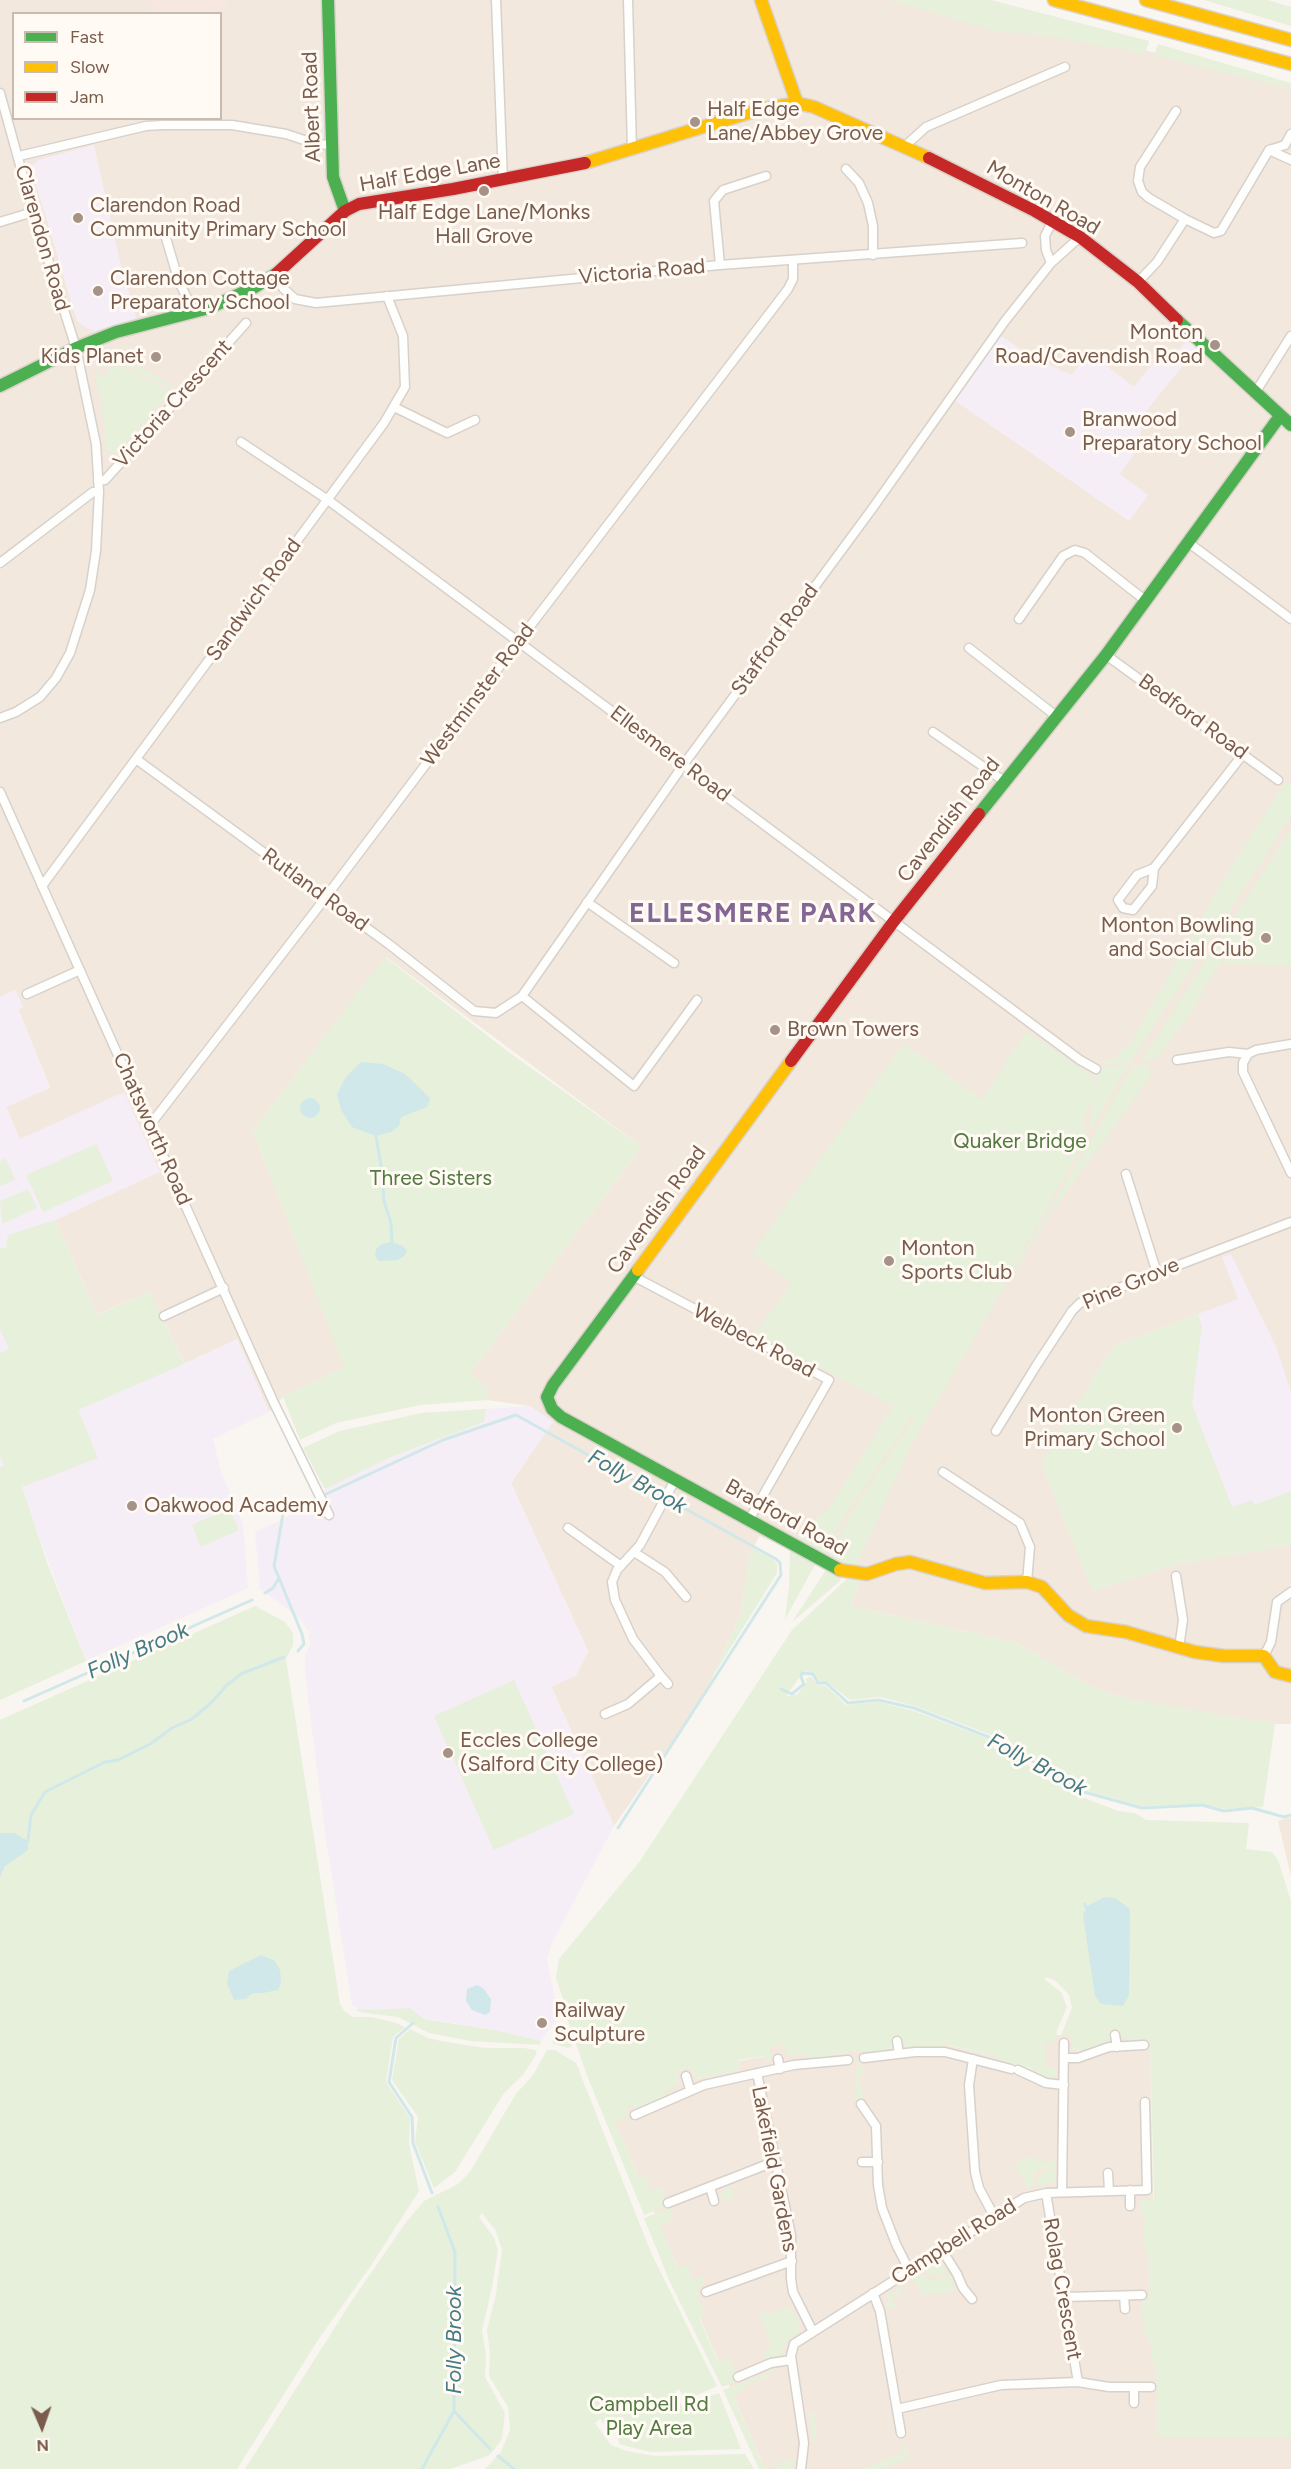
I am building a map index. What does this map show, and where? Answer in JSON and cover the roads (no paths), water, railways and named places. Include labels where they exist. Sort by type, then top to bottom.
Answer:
[{"type":"main road","name":"Albert Road","points":[[328,0],[333,177],[345,211]]},
{"type":"main road","points":[[761,0],[797,103]]},
{"type":"main road","points":[[1054,0],[1291,64]]},
{"type":"main road","points":[[1146,0],[1291,40]]},
{"type":"main road","name":"Half Edge Lane","points":[[0,386],[76,348],[117,332],[194,312],[233,298],[275,275],[345,211],[372,200],[503,180],[578,165],[758,110],[797,103]]},
{"type":"main road","name":"Monton Road","points":[[797,103],[814,107],[905,146],[1053,220],[1080,237],[1138,282],[1291,424]]},
{"type":"main road","name":"Cavendish Road","points":[[547,1397],[553,1385],[894,921],[1106,655],[1280,416]]},
{"type":"main road","name":"Bradford Road","points":[[547,1397],[552,1409],[561,1417],[847,1573],[867,1574],[896,1564],[910,1562],[985,1583],[1027,1582]]},
{"type":"main road","points":[[1027,1582],[1047,1591],[1068,1615],[1081,1624],[1100,1630],[1126,1632],[1179,1648],[1216,1655],[1264,1656],[1275,1672],[1291,1676]]},
{"type":"street","points":[[496,0],[503,180]]},
{"type":"street","points":[[628,0],[632,149]]},
{"type":"street","points":[[905,146],[926,127],[1065,68]]},
{"type":"street","name":"Clarendon Road","points":[[0,93],[33,212],[76,348],[90,412],[99,492],[96,551],[90,590],[70,653],[56,678],[40,697],[16,712],[0,718]]},
{"type":"street","points":[[1176,111],[1140,167],[1138,181],[1142,192],[1149,198],[1214,233],[1221,231],[1269,150],[1285,145],[1291,134]]},
{"type":"street","points":[[19,156],[163,122],[232,125],[286,134],[316,144],[332,145]]},
{"type":"street","points":[[1269,150],[1291,160]]},
{"type":"street","points":[[846,169],[859,183],[868,203],[873,226],[873,255]]},
{"type":"street","points":[[720,265],[714,201],[723,190],[766,176]]},
{"type":"street","points":[[0,222],[33,212]]},
{"type":"street","points":[[1138,282],[1157,262],[1185,219]]},
{"type":"street","points":[[1051,263],[1046,250],[1045,236],[1053,220]]},
{"type":"street","points":[[163,228],[179,282],[194,312]]},
{"type":"street","name":"Stafford Road","points":[[496,1013],[522,996],[684,764],[872,508],[1005,321],[1051,263],[1080,237]]},
{"type":"street","name":"Victoria Road","points":[[275,275],[289,294],[300,301],[316,303],[720,265],[1022,243]]},
{"type":"street","name":"Westminster Road","points":[[150,1125],[326,898],[788,289],[793,279],[793,261]]},
{"type":"street","name":"Sandwich Road","points":[[42,886],[328,500],[394,407],[405,387],[403,336],[387,296]]},
{"type":"street","name":"Victoria Crescent","points":[[98,481],[105,480],[246,322]]},
{"type":"street","points":[[1255,393],[1291,336]]},
{"type":"street","points":[[394,407],[447,433],[475,420]]},
{"type":"street","name":"Ellesmere Road","points":[[241,442],[328,500],[1080,1060],[1096,1069]]},
{"type":"street","points":[[0,563],[93,492],[99,492]]},
{"type":"street","points":[[1189,543],[1291,619]]},
{"type":"street","points":[[1019,619],[1023,605],[1063,556],[1075,550],[1085,553],[1146,601]]},
{"type":"street","points":[[969,648],[1056,716]]},
{"type":"street","name":"Bedford Road","points":[[1106,655],[1244,753],[1278,780]]},
{"type":"street","points":[[933,732],[1004,781]]},
{"type":"street","points":[[1154,867],[1152,886],[1133,910],[1123,908],[1118,900],[1137,875],[1154,867],[1244,753]]},
{"type":"street","name":"Rutland Road","points":[[136,759],[326,898],[474,1011],[496,1013]]},
{"type":"street","name":"Chatsworth Road","points":[[0,792],[4,813],[42,886],[273,1401],[328,1511]]},
{"type":"street","points":[[587,902],[674,963]]},
{"type":"street","points":[[27,994],[80,970]]},
{"type":"street","points":[[522,996],[634,1086],[697,1000]]},
{"type":"street","points":[[1177,1060],[1229,1052],[1248,1054],[1256,1050],[1291,1044]]},
{"type":"street","points":[[1248,1054],[1243,1063],[1243,1072],[1291,1173]]},
{"type":"street","points":[[1126,1174],[1157,1273]]},
{"type":"street","name":"Pine Grove","points":[[996,1431],[1076,1306],[1086,1300],[1291,1222]]},
{"type":"street","name":"Welbeck Road","points":[[633,1276],[829,1380],[750,1520]]},
{"type":"street","points":[[164,1316],[224,1288]]},
{"type":"street","points":[[944,1472],[1020,1523],[1030,1547],[1027,1582]]},
{"type":"street","points":[[668,1684],[633,1639],[615,1600],[612,1582],[621,1566],[634,1552],[675,1480]]},
{"type":"street","points":[[568,1528],[621,1566]]},
{"type":"street","points":[[634,1552],[665,1572],[686,1597]]},
{"type":"street","points":[[1176,1576],[1183,1620],[1179,1648]]},
{"type":"street","points":[[1264,1656],[1271,1642],[1277,1602],[1291,1592]]},
{"type":"street","points":[[605,1714],[633,1699],[661,1676]]},
{"type":"street","points":[[621,1707],[626,1717]]},
{"type":"street","points":[[1115,2035],[1117,2047]]},
{"type":"street","points":[[897,2041],[899,2054]]},
{"type":"street","points":[[1062,2192],[1064,2043]]},
{"type":"street","points":[[1064,2058],[1078,2058],[1117,2047],[1144,2045]]},
{"type":"street","points":[[864,2058],[945,2052],[1015,2069],[1046,2083],[1064,2085]]},
{"type":"street","points":[[778,2059],[780,2068]]},
{"type":"street","points":[[973,2059],[969,2085],[975,2172],[979,2188],[994,2216]]},
{"type":"street","name":"Lakefield Gardens","points":[[635,2115],[690,2089],[780,2068],[848,2060]]},
{"type":"street","name":"Lakefield Gardens","points":[[757,2073],[791,2235],[793,2292],[813,2332]]},
{"type":"street","points":[[686,2076],[690,2089]]},
{"type":"street","name":"Campbell Road","points":[[791,2360],[794,2344],[1024,2198],[1046,2193],[1147,2190],[1145,2102]]},
{"type":"street","points":[[861,2104],[876,2126],[882,2208],[909,2270]]},
{"type":"street","points":[[668,2203],[776,2161]]},
{"type":"street","points":[[862,2162],[878,2162]]},
{"type":"street","points":[[1108,2173],[1109,2191]]},
{"type":"street","points":[[710,2187],[714,2201]]},
{"type":"street","points":[[1130,2190],[1130,2206]]},
{"type":"street","name":"Rolag Crescent","points":[[897,2409],[1001,2385],[1078,2382],[1046,2193]]},
{"type":"street","points":[[942,2250],[963,2288],[972,2299]]},
{"type":"street","points":[[706,2292],[792,2261]]},
{"type":"street","points":[[873,2293],[880,2312],[901,2433]]},
{"type":"street","points":[[1124,2295],[1125,2309]]},
{"type":"street","points":[[1064,2297],[1142,2295]]},
{"type":"street","points":[[738,2377],[771,2363],[791,2360],[804,2443],[801,2469]]},
{"type":"street","points":[[1078,2382],[1104,2387],[1151,2386]]},
{"type":"street","points":[[1134,2387],[1134,2403]]},
{"type":"water","points":[[361,1062],[383,1064],[405,1074],[430,1098],[427,1107],[401,1117],[399,1126],[391,1132],[376,1136],[352,1127],[341,1110],[337,1094],[346,1077]]},
{"type":"water","points":[[310,1098],[317,1101],[320,1108],[317,1115],[310,1118],[303,1115],[300,1108],[303,1101]]},
{"type":"water","points":[[392,1242],[403,1246],[407,1251],[404,1256],[397,1260],[379,1261],[375,1256],[376,1249],[382,1244]]},
{"type":"water","points":[[0,1833],[14,1833],[28,1841],[28,1850],[5,1866],[0,1877]]},
{"type":"water","points":[[1105,1897],[1115,1898],[1130,1909],[1129,1995],[1123,2006],[1101,2004],[1095,1996],[1083,1915],[1087,1906]]},
{"type":"water","points":[[261,1955],[275,1961],[280,1970],[281,1983],[278,1990],[253,1993],[245,1999],[234,2000],[227,1984],[229,1971]]},
{"type":"water","points":[[477,1985],[483,1988],[491,1999],[490,2012],[485,2015],[472,2010],[466,2001],[467,1989]]},
{"type":"waterway","points":[[376,1136],[384,1201],[391,1223],[392,1242]]},
{"type":"waterway","name":"Folly Brook","points":[[265,1593],[273,1588],[279,1578],[274,1566],[283,1514],[443,1440],[516,1415],[776,1559],[780,1563],[781,1575],[618,1828]]},
{"type":"waterway","points":[[279,1578],[302,1634],[304,1644],[298,1651]]},
{"type":"waterway","name":"Folly Brook","points":[[24,1701],[252,1600]]},
{"type":"waterway","points":[[28,1841],[31,1815],[45,1792],[105,1762],[118,1760],[150,1744],[172,1728],[192,1719],[241,1674],[284,1657]]},
{"type":"waterway","name":"Folly Brook","points":[[781,1689],[792,1694],[804,1684],[802,1673],[813,1674],[818,1683],[826,1683],[848,1703],[878,1700],[914,1708],[999,1741],[1084,1792],[1142,1808],[1202,1805],[1224,1811],[1252,1808],[1284,1817],[1291,1815]]},
{"type":"waterway","points":[[1085,1904],[1086,1908]]},
{"type":"waterway","name":"Folly Brook","points":[[413,2023],[396,2038],[389,2082],[412,2117],[413,2143],[432,2193]]},
{"type":"waterway","name":"Folly Brook","points":[[422,2469],[454,2411],[455,2252],[438,2207]]},
{"type":"waterway","points":[[454,2411],[490,2449]]},
{"type":"waterway","points":[[498,2456],[514,2469]]},
{"type":"place","name":"Half Edge Lane/Abbey Grove","points":[[695,122]]},
{"type":"place","name":"Half Edge Lane/Monks Hall Grove","points":[[484,191]]},
{"type":"place","name":"Clarendon Road Community Primary School","points":[[78,218]]},
{"type":"place","name":"Clarendon Cottage Preparatory School","points":[[98,291]]},
{"type":"place","name":"Monton Road/Cavendish Road","points":[[1215,345]]},
{"type":"place","name":"Kids Planet","points":[[156,357]]},
{"type":"place","name":"Branwood Preparatory School","points":[[1070,432]]},
{"type":"place","name":"Monton Bowling and Social Club","points":[[1266,938]]},
{"type":"place","name":"Brown Towers","points":[[775,1030]]},
{"type":"place","name":"Monton Sports Club","points":[[889,1261]]},
{"type":"place","name":"Monton Green Primary School","points":[[1177,1428]]},
{"type":"place","name":"Oakwood Academy","points":[[132,1506]]},
{"type":"place","name":"Eccles College (Salford City College)","points":[[448,1753]]},
{"type":"place","name":"Railway Sculpture","points":[[542,2023]]},
{"type":"district","name":"ELLESMERE PARK","points":[[753,914]]},
{"type":"park label","name":"Quaker Bridge","points":[[1020,1142]]},
{"type":"park label","name":"Three Sisters","points":[[431,1179]]},
{"type":"park label","name":"Campbell Rd Play Area","points":[[649,2417]]}]
